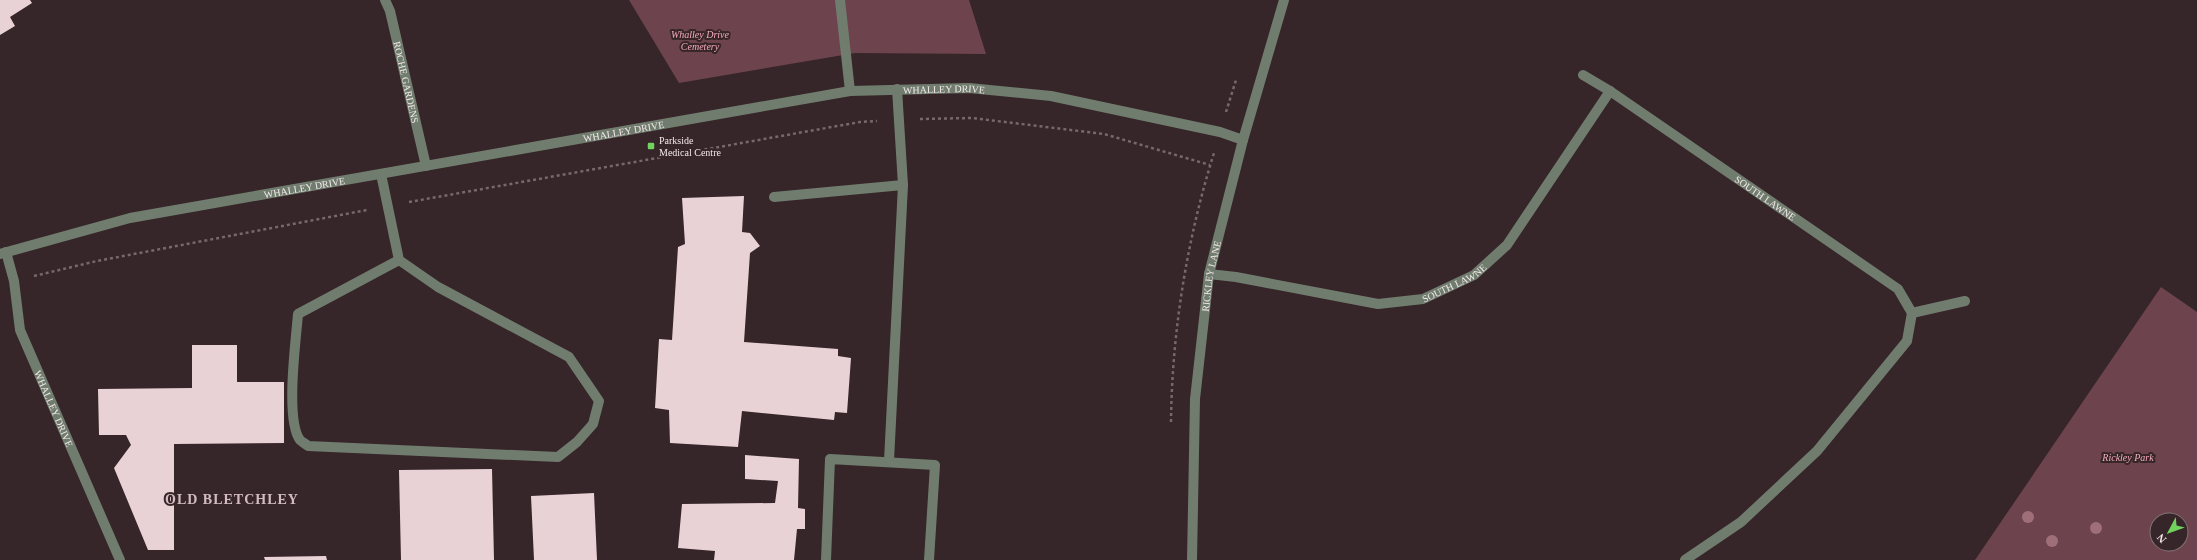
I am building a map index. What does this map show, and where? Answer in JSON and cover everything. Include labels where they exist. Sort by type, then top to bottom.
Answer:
[{"type":"street","name":"ROCHE GARDENS","points":[[385,0],[390,11],[426,166]]},
{"type":"street","points":[[840,0],[850,90]]},
{"type":"street","name":"RICKLEY LANE","points":[[1192,560],[1195,399],[1209,274],[1244,140],[1284,0]]},
{"type":"street","name":"SOUTH LAWNE","points":[[1583,75],[1610,91],[1898,289],[1912,313]]},
{"type":"street","name":"WHALLEY DRIVE","points":[[120,560],[20,330],[14,281],[3,253],[130,218],[850,90],[969,88],[1051,96],[1220,132],[1244,140]]},
{"type":"street","points":[[889,461],[903,185],[897,89]]},
{"type":"street","name":"SOUTH LAWNE","points":[[1209,274],[1236,277],[1378,304],[1423,298],[1474,275],[1507,245],[1610,91]]},
{"type":"street","points":[[381,174],[399,260],[438,287],[569,357],[599,401],[593,424],[577,442],[558,457],[308,446],[300,440],[296,430],[292,401],[298,314],[399,260]]},
{"type":"street","points":[[774,196],[903,185]]},
{"type":"street","points":[[1685,560],[1741,522],[1817,451],[1907,342],[1912,313],[1965,301]]},
{"type":"street","points":[[826,560],[830,459],[889,461],[935,465],[929,560]]},
{"type":"path","points":[[14,281],[97,261],[388,206],[860,122],[972,118],[1104,134],[1210,165]]},
{"type":"green space","name":"Whalley Drive Cemetery","points":[[629,0],[969,0],[986,54],[855,53],[679,83]]},
{"type":"green space","name":"Rickley Park","points":[[2161,287],[2197,312],[2197,560],[1975,560]]},
{"type":"building","points":[[0,0],[30,0],[32,3],[10,17],[15,26],[0,35]]},
{"type":"building","points":[[744,196],[742,232],[750,233],[760,246],[750,253],[744,342],[838,349],[838,356],[851,358],[847,413],[835,412],[834,420],[742,411],[738,447],[670,443],[669,410],[655,408],[659,339],[672,340],[678,247],[685,244],[682,198]]},
{"type":"building","points":[[192,345],[237,345],[237,382],[284,382],[284,443],[174,444],[174,550],[148,550],[114,468],[131,445],[126,435],[99,435],[98,389],[192,388]]},
{"type":"building","points":[[745,455],[799,459],[798,508],[805,509],[805,529],[797,529],[794,560],[714,560],[715,551],[678,548],[682,504],[775,503],[778,481],[745,479]]},
{"type":"building","points":[[492,469],[494,560],[401,560],[399,470]]},
{"type":"building","points":[[594,493],[597,560],[534,560],[531,496]]},
{"type":"building","points":[[326,556],[327,560],[265,560],[264,557]]},
{"type":"place","name":"Parkside Medical Centre","points":[[651,146]]},
{"type":"district","name":"OLD BLETCHLEY","points":[[232,499]]}]
